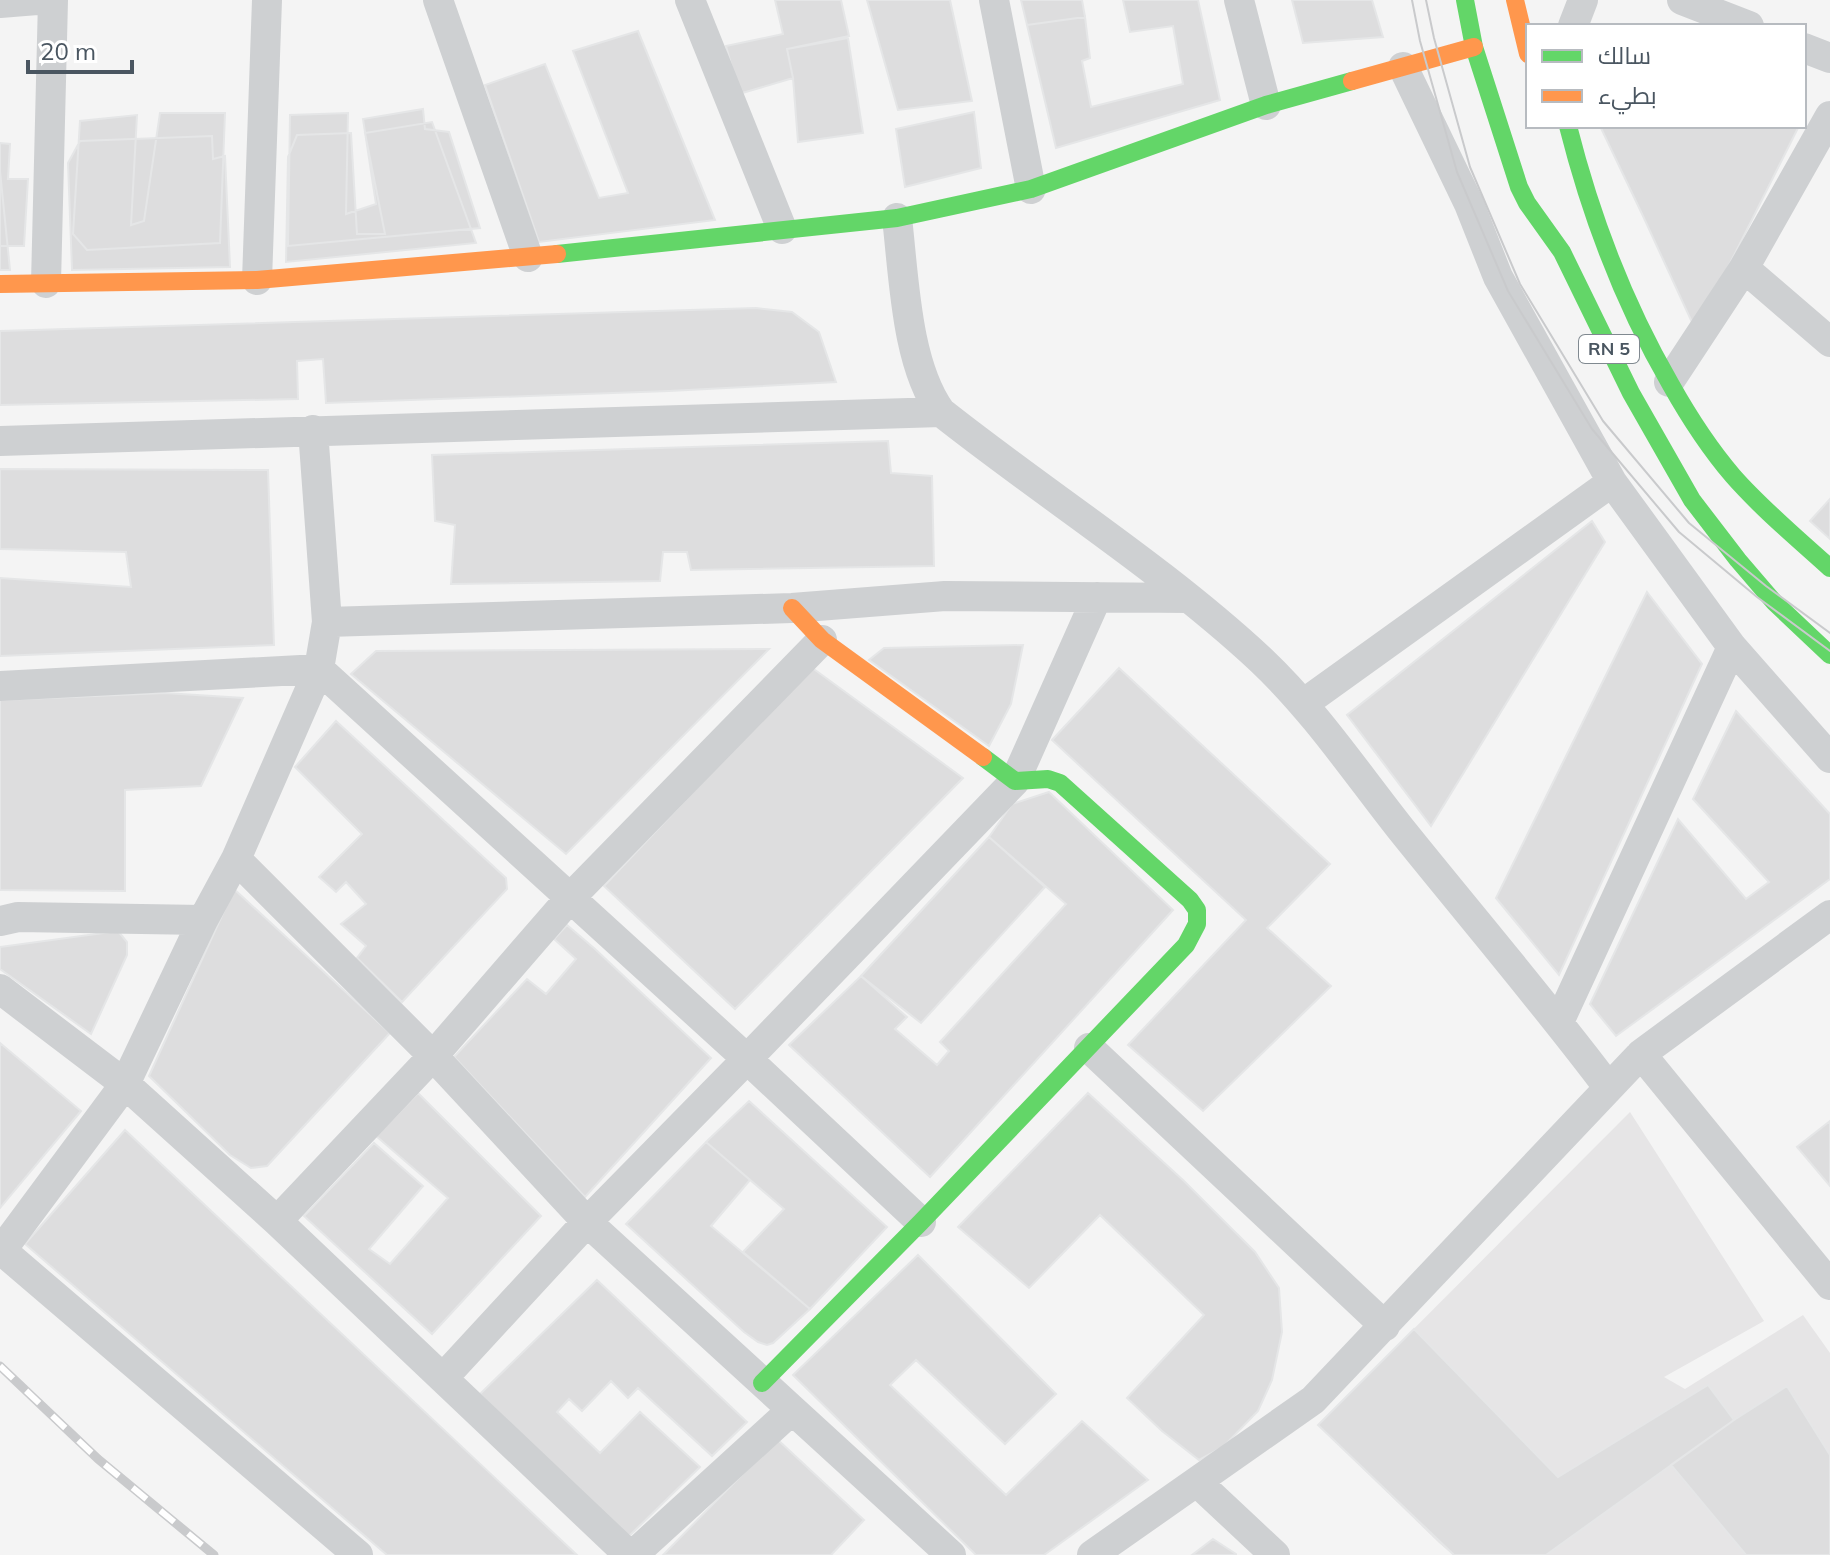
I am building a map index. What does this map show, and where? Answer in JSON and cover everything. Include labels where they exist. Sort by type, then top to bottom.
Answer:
[{"type":"street","points":[[0,3],[37,0]]},
{"type":"street","points":[[46,283],[53,0]]},
{"type":"street","points":[[257,280],[267,0]]},
{"type":"street","points":[[438,0],[528,257]]},
{"type":"street","points":[[690,0],[782,229]]},
{"type":"street","points":[[994,0],[1031,189]]},
{"type":"street","points":[[1239,0],[1266,105]]},
{"type":"street","name":"RN 5","points":[[1465,0],[1474,47],[1519,187],[1562,252]]},
{"type":"street","points":[[1515,0],[1526,46]]},
{"type":"street","points":[[1574,24],[1583,0]]},
{"type":"street","points":[[1682,0],[1744,24]]},
{"type":"street","points":[[0,284],[257,280],[528,257],[897,218],[1031,189],[1266,105],[1474,47]]},
{"type":"street","points":[[1806,49],[1830,58]]},
{"type":"street","points":[[1403,67],[1469,204],[1498,277],[1612,482],[1732,647],[1830,758]]},
{"type":"street","points":[[1669,382],[1744,268],[1830,116]]},
{"type":"street","name":"RN 5","points":[[1569,128],[1581,177],[1620,287],[1669,382],[1698,430],[1732,475],[1830,568]]},
{"type":"street","name":"RN 5","points":[[1526,152],[1562,252],[1631,393],[1692,500],[1774,602],[1830,655]]},
{"type":"street","name":"RN 5","points":[[1567,185],[1584,214],[1600,231]]},
{"type":"street","points":[[897,218],[916,357],[930,398],[941,412],[1188,598],[1262,661],[1303,704],[1608,1087]]},
{"type":"street","points":[[1744,268],[1830,342]]},
{"type":"street","points":[[0,441],[941,412]]},
{"type":"street","points":[[313,430],[327,622],[319,669],[236,859],[203,920],[125,1084],[1,1250],[358,1555]]},
{"type":"street","points":[[1303,704],[1612,482]]},
{"type":"street","points":[[327,622],[792,608],[945,596],[1188,598]]},
{"type":"street","points":[[443,1378],[587,1222],[1015,781],[1097,597]]},
{"type":"street","points":[[762,1383],[1089,1048],[1186,945],[1197,924],[1197,910],[1190,900],[1060,783],[1048,779],[1015,781],[822,640],[792,608]]},
{"type":"street","points":[[277,1221],[433,1056],[570,898],[822,640]]},
{"type":"street","points":[[1559,1022],[1732,647]]},
{"type":"street","points":[[0,686],[319,669],[921,1222]]},
{"type":"street","points":[[236,859],[433,1056],[587,1222],[951,1555]]},
{"type":"street","points":[[1092,1555],[1313,1400],[1641,1054],[1830,915]]},
{"type":"street","points":[[0,921],[18,917],[203,920]]},
{"type":"street","points":[[0,989],[125,1084],[277,1221],[631,1555],[792,1410]]},
{"type":"street","points":[[1089,1048],[1385,1326]]},
{"type":"street","points":[[1641,1054],[1830,1285]]},
{"type":"street","points":[[1197,1482],[1275,1555]]},
{"type":"shaded area","points":[[1630,1112],[1764,1321],[1664,1377],[1685,1389],[1803,1315],[1830,1353],[1830,1555],[1453,1555],[1318,1425]]},
{"type":"building","points":[[775,0],[841,0],[849,36],[787,49],[793,78],[739,94],[726,46],[783,34]]},
{"type":"building","points":[[867,0],[950,0],[972,101],[898,110]]},
{"type":"building","points":[[1021,0],[1082,0],[1085,17],[1027,25]]},
{"type":"building","points":[[1123,0],[1198,0],[1220,100],[1056,148],[1027,25],[1085,17],[1090,58],[1082,61],[1091,107],[1183,84],[1173,26],[1130,32]]},
{"type":"building","points":[[1292,0],[1372,0],[1383,37],[1303,43]]},
{"type":"building","points":[[638,31],[715,220],[539,242],[485,85],[545,64],[599,198],[628,193],[573,51]]},
{"type":"building","points":[[848,38],[863,133],[798,142],[793,78],[787,49]]},
{"type":"building","points":[[423,109],[425,129],[449,132],[480,228],[288,246],[290,115],[348,113],[346,214],[376,204],[363,119]]},
{"type":"building","points":[[974,112],[981,168],[905,187],[896,129]]},
{"type":"building","points":[[160,113],[225,113],[220,243],[87,250],[73,234],[80,121],[137,115],[131,225],[144,221]]},
{"type":"building","points":[[432,122],[476,243],[286,262],[288,157],[297,135],[351,133],[357,234],[385,234],[365,133]]},
{"type":"building","points":[[1601,128],[1798,128],[1696,331]]},
{"type":"building","points":[[212,136],[213,159],[225,156],[230,267],[72,270],[68,163],[80,141]]},
{"type":"building","points":[[0,143],[10,144],[8,179],[28,179],[24,246],[0,246]]},
{"type":"building","points":[[0,171],[10,270],[0,270]]},
{"type":"building","points":[[756,308],[792,312],[819,332],[836,382],[326,403],[323,359],[297,361],[298,399],[0,405],[0,331]]},
{"type":"building","points":[[888,441],[891,473],[932,476],[934,566],[691,570],[687,552],[663,552],[660,581],[451,584],[455,525],[435,521],[432,455]]},
{"type":"building","points":[[0,469],[268,470],[274,645],[0,656],[0,578],[131,587],[126,552],[0,549]]},
{"type":"building","points":[[1830,499],[1830,539],[1810,521]]},
{"type":"building","points":[[1592,521],[1605,542],[1431,826],[1347,715]]},
{"type":"building","points":[[1647,592],[1702,664],[1559,975],[1496,898]]},
{"type":"building","points":[[1023,645],[1011,704],[989,746],[869,660],[884,648]]},
{"type":"building","points":[[769,649],[566,854],[351,674],[376,651]]},
{"type":"building","points":[[811,667],[963,778],[735,1009],[604,886]]},
{"type":"building","points":[[1119,668],[1330,864],[1267,928],[1331,986],[1203,1111],[1128,1045],[1246,920],[1052,740]]},
{"type":"building","points":[[165,693],[243,698],[201,786],[125,790],[125,891],[0,890],[0,700]]},
{"type":"building","points":[[1736,711],[1830,814],[1830,879],[1616,1036],[1590,1004],[1678,819],[1746,899],[1769,882],[1693,799]]},
{"type":"building","points":[[336,721],[506,878],[507,889],[402,1002],[357,958],[366,946],[341,924],[366,904],[346,882],[336,892],[319,877],[362,834],[295,767]]},
{"type":"building","points":[[1049,792],[1173,910],[930,1177],[789,1045],[861,976],[907,1017],[895,1029],[937,1065],[949,1051],[940,1042],[1066,904],[989,837],[1012,804]]},
{"type":"building","points":[[989,837],[1045,887],[921,1023],[861,976]]},
{"type":"building","points":[[234,889],[390,1033],[267,1166],[251,1168],[230,1155],[149,1076]]},
{"type":"building","points":[[567,925],[711,1058],[585,1197],[454,1057],[527,979],[546,994],[576,959],[554,939]]},
{"type":"building","points":[[118,931],[127,942],[127,955],[91,1034],[0,969],[0,947]]},
{"type":"building","points":[[0,1043],[81,1111],[0,1208]]},
{"type":"building","points":[[418,1093],[541,1216],[432,1334],[304,1216],[374,1143],[423,1186],[369,1249],[390,1264],[448,1198],[376,1136]]},
{"type":"building","points":[[1088,1093],[1184,1181],[1255,1252],[1279,1288],[1282,1332],[1272,1380],[1258,1411],[1223,1447],[1199,1460],[1127,1398],[1204,1315],[1100,1215],[1029,1288],[958,1227]]},
{"type":"building","points":[[749,1101],[887,1227],[810,1309],[743,1252],[784,1209],[706,1142]]},
{"type":"building","points":[[1830,1121],[1830,1186],[1797,1147]]},
{"type":"building","points":[[125,1130],[577,1555],[387,1555],[25,1244]]},
{"type":"building","points":[[706,1142],[750,1180],[711,1226],[810,1309],[767,1345],[744,1332],[626,1224]]},
{"type":"building","points":[[918,1255],[1056,1394],[1005,1444],[916,1360],[890,1385],[1006,1495],[1082,1421],[1148,1480],[1044,1555],[976,1555],[793,1375]]},
{"type":"building","points":[[597,1280],[747,1422],[712,1456],[638,1388],[628,1398],[611,1381],[582,1411],[569,1399],[557,1412],[600,1453],[640,1412],[700,1467],[625,1540],[480,1394]]},
{"type":"building","points":[[1414,1329],[1558,1477],[1708,1385],[1734,1420],[1546,1555],[1454,1555],[1318,1425]]},
{"type":"building","points":[[1787,1386],[1830,1455],[1830,1555],[1746,1555],[1671,1465]]},
{"type":"building","points":[[777,1439],[864,1520],[831,1555],[663,1555]]},
{"type":"building","points":[[1213,1539],[1236,1554],[1236,1555],[1192,1555]]},
{"type":"tram line","points":[[1412,0],[1420,41],[1457,172],[1508,291],[1592,429],[1679,532],[1757,597],[1830,651]]},
{"type":"tram line","points":[[1426,0],[1470,167],[1520,284],[1603,421],[1689,523],[1830,633]]},
{"type":"railway","points":[[0,1366],[98,1459],[214,1555]]},
{"type":"traffic: fast","points":[[1465,0],[1474,47],[1519,187],[1562,252],[1631,393],[1692,500],[1774,602],[1830,655]]},
{"type":"traffic: fast","points":[[557,254],[897,218],[1031,189],[1266,105],[1352,81]]},
{"type":"traffic: fast","points":[[1569,128],[1610,259],[1638,323],[1678,397],[1733,476],[1830,568]]},
{"type":"traffic: fast","points":[[762,1383],[1186,945],[1197,924],[1197,910],[1190,900],[1060,783],[1048,779],[1015,781],[983,757]]},
{"type":"traffic: slow","points":[[1515,0],[1526,46]]},
{"type":"traffic: slow","points":[[1352,81],[1474,47]]},
{"type":"traffic: slow","points":[[0,284],[257,280],[557,254]]},
{"type":"traffic: slow","points":[[792,608],[822,640],[983,757]]}]
